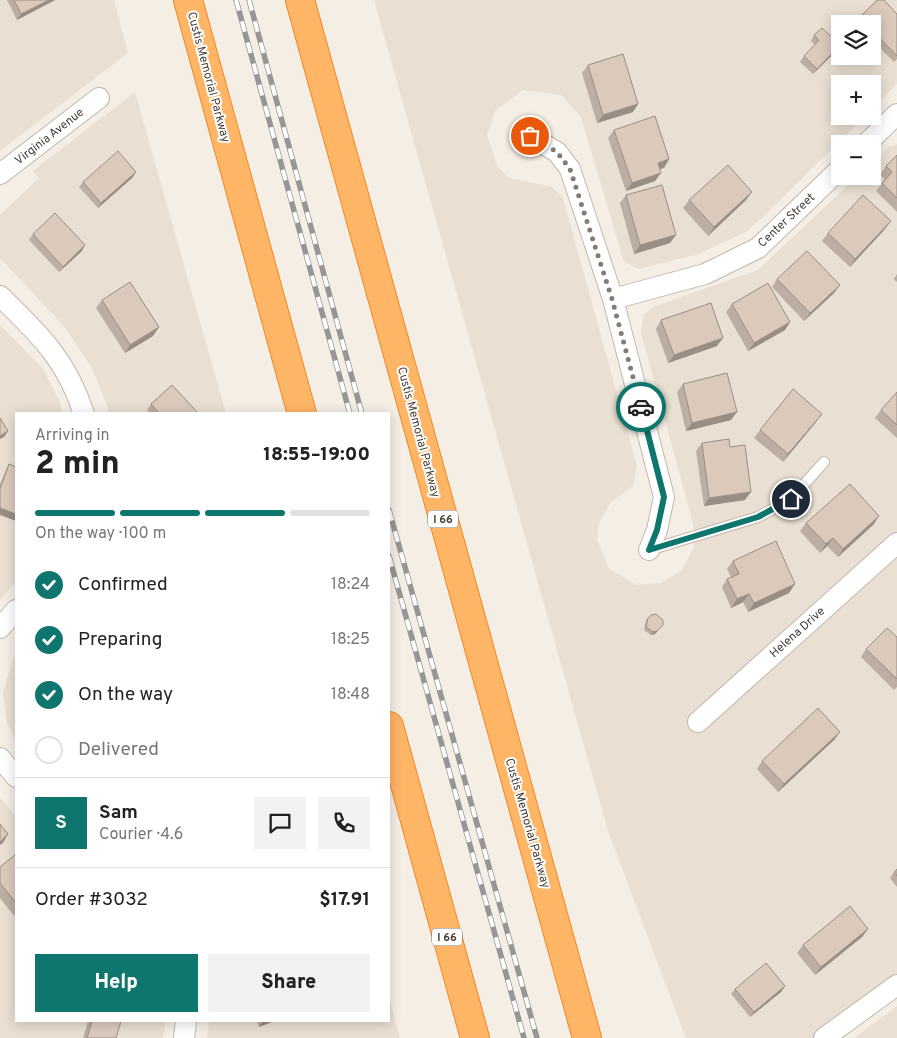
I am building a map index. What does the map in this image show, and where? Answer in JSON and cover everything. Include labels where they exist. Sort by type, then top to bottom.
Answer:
[{"type":"highway","name":"Custis Memorial Parkway","points":[[188,0],[301,412]]},
{"type":"highway","name":"Custis Memorial Parkway","points":[[300,0],[588,1038]]},
{"type":"highway","name":"I 66","points":[[390,730],[475,1038]]},
{"type":"street","name":"Virginia Avenue","points":[[0,174],[99,98]]},
{"type":"street","points":[[875,135],[897,114]]},
{"type":"street","points":[[530,136],[557,152],[570,169],[612,299],[664,497],[657,530],[649,550]]},
{"type":"street","name":"Center Street","points":[[612,299],[705,274],[758,248],[831,178]]},
{"type":"street","points":[[0,296],[45,341],[65,368],[77,392],[83,412]]},
{"type":"street","name":"Helena Drive","points":[[698,722],[897,543]]},
{"type":"street","points":[[0,628],[15,611]]},
{"type":"street","points":[[0,758],[15,776]]},
{"type":"street","points":[[824,1038],[897,985]]},
{"type":"street","points":[[184,1038],[186,1022]]},
{"type":"lane","points":[[649,550],[758,517],[791,499],[824,462]]},
{"type":"shaded area","points":[[0,0],[114,0],[128,53],[0,151]]},
{"type":"shaded area","points":[[374,0],[897,0],[897,84],[881,100],[881,75],[831,75],[831,125],[856,125],[846,135],[831,135],[831,150],[746,232],[698,254],[639,269],[624,262],[581,117],[561,95],[523,90],[495,111],[487,135],[497,166],[509,178],[552,187],[563,198],[637,466],[633,486],[611,502],[599,523],[597,539],[609,569],[637,585],[661,583],[682,570],[694,547],[693,523],[641,333],[644,314],[653,307],[758,270],[848,185],[881,185],[881,155],[888,148],[897,144],[897,978],[817,1038],[686,1038],[608,831]]},
{"type":"shaded area","points":[[135,92],[225,412],[108,412],[92,368],[63,325],[0,258],[0,215],[39,178],[33,171]]},
{"type":"shaded area","points":[[0,325],[43,369],[59,400],[62,412],[15,412],[15,583],[0,600]]},
{"type":"shaded area","points":[[15,656],[15,740],[7,723],[3,693]]},
{"type":"shaded area","points":[[0,798],[15,815],[15,1022],[166,1022],[163,1038],[0,1038]]},
{"type":"shaded area","points":[[390,1002],[400,1038],[207,1038],[209,1022],[390,1022]]},
{"type":"shaded area","points":[[897,1006],[897,1038],[854,1038]]},
{"type":"building","points":[[14,0],[49,0],[21,14]]},
{"type":"building","points":[[877,0],[884,0],[897,14],[897,56],[881,39],[881,15],[862,15]]},
{"type":"building","points":[[822,28],[831,36],[831,54],[817,69],[804,56],[819,40],[814,35]]},
{"type":"building","points":[[623,54],[638,104],[603,115],[588,65]]},
{"type":"building","points":[[655,116],[669,159],[658,163],[661,173],[632,183],[614,130]]},
{"type":"building","points":[[118,151],[136,172],[101,203],[83,182]]},
{"type":"building","points":[[897,155],[897,198],[882,183],[892,172],[886,166]]},
{"type":"building","points":[[728,165],[752,192],[714,227],[689,200]]},
{"type":"building","points":[[662,185],[676,235],[640,245],[626,195]]},
{"type":"building","points":[[863,195],[891,221],[855,259],[828,233]]},
{"type":"building","points":[[55,213],[85,245],[63,267],[33,234]]},
{"type":"building","points":[[807,251],[840,285],[810,313],[777,279]]},
{"type":"building","points":[[130,282],[159,327],[130,345],[102,300]]},
{"type":"building","points":[[768,283],[790,322],[754,343],[732,304]]},
{"type":"building","points":[[711,303],[723,338],[674,355],[661,320]]},
{"type":"building","points":[[727,373],[737,412],[692,423],[683,384]]},
{"type":"building","points":[[172,385],[197,412],[158,412],[151,404]]},
{"type":"building","points":[[793,389],[822,414],[788,454],[760,430]]},
{"type":"building","points":[[897,392],[897,425],[881,410]]},
{"type":"building","points":[[0,418],[8,431],[0,436]]},
{"type":"building","points":[[729,439],[730,447],[745,445],[751,492],[709,498],[702,443]]},
{"type":"building","points":[[9,464],[15,467],[15,514],[0,508],[0,489]]},
{"type":"building","points":[[850,484],[879,516],[843,549],[833,538],[826,544],[806,523]]},
{"type":"building","points":[[776,541],[795,584],[754,603],[749,594],[737,599],[727,579],[739,574],[733,561]]},
{"type":"building","points":[[656,614],[663,620],[663,625],[653,632],[646,627],[648,618]]},
{"type":"building","points":[[887,628],[897,637],[897,679],[866,649]]},
{"type":"building","points":[[818,708],[840,732],[784,784],[762,761]]},
{"type":"building","points":[[0,824],[8,834],[0,842]]},
{"type":"building","points":[[15,855],[15,902],[0,883],[0,867]]},
{"type":"building","points":[[850,906],[868,929],[821,967],[803,945]]},
{"type":"building","points":[[766,963],[785,986],[754,1012],[735,989]]},
{"type":"building","points":[[92,1022],[121,1022],[116,1038],[87,1038]]},
{"type":"railway","points":[[236,0],[349,412]]},
{"type":"railway","points":[[249,0],[361,412]]},
{"type":"railway","points":[[390,514],[537,1038]]},
{"type":"railway","points":[[390,560],[524,1038]]},
{"type":"way so far","points":[[530,136],[557,152],[570,169],[612,299],[641,407]]},
{"type":"route","points":[[641,407],[664,497],[657,530],[649,550],[758,517],[791,499]]}]
